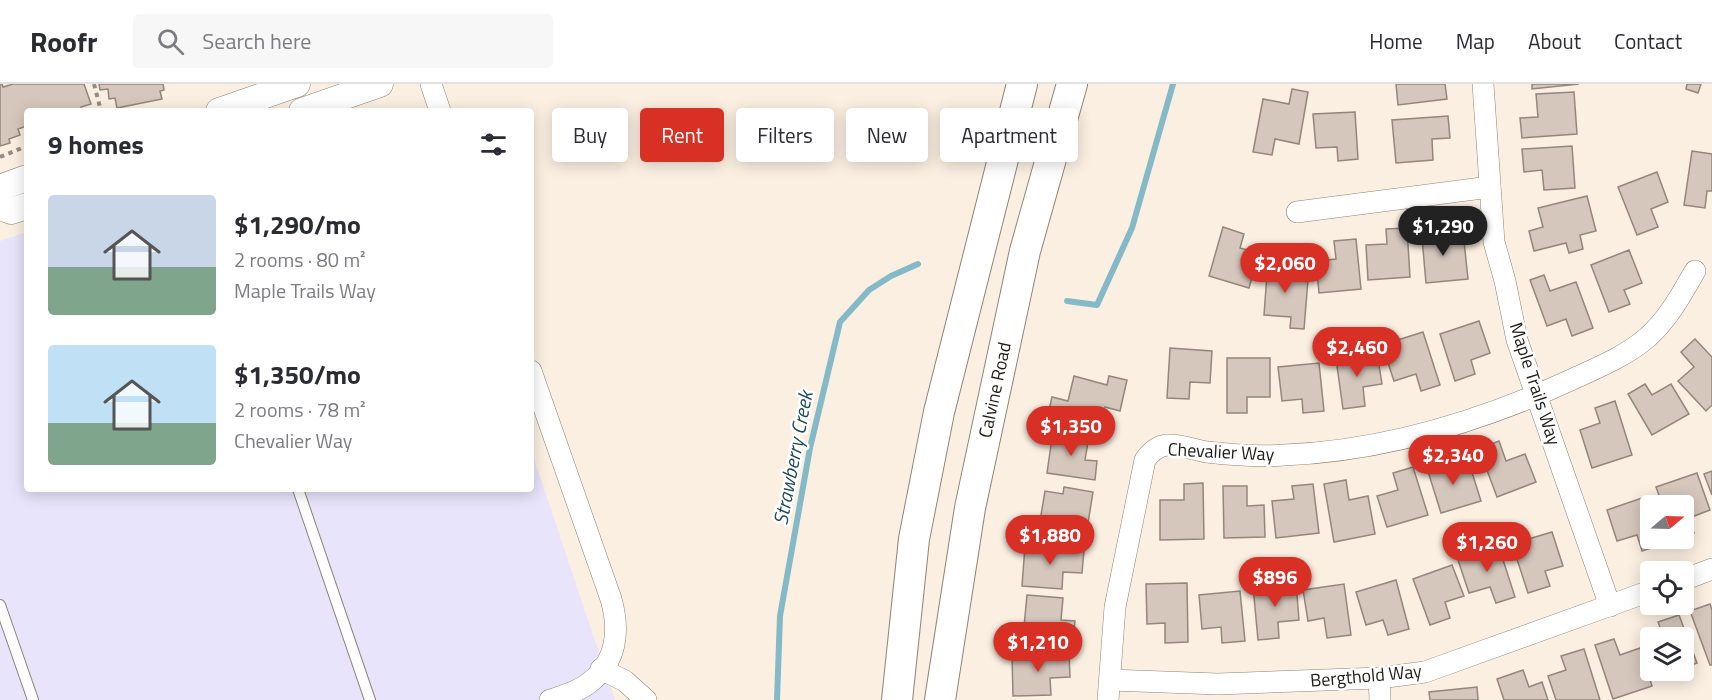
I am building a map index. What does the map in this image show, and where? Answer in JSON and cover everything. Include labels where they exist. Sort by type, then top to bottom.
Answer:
[{"type":"main road","points":[[897,700],[914,539],[939,412],[1022,84]]},
{"type":"main road","name":"Calvine Road","points":[[940,700],[969,508],[1025,251],[1072,84]]},
{"type":"street","points":[[228,108],[297,84]]},
{"type":"street","points":[[311,108],[380,84]]},
{"type":"street","points":[[431,84],[439,108]]},
{"type":"street","name":"Maple Trails Way","points":[[1483,84],[1494,242],[1517,340],[1610,606]]},
{"type":"street","points":[[0,191],[2,187],[24,179]]},
{"type":"street","points":[[1297,212],[1490,187]]},
{"type":"street","points":[[0,207],[11,211],[24,207]]},
{"type":"street","name":"Chevalier Way","points":[[1109,690],[1115,607],[1145,460],[1152,451],[1167,445],[1209,452],[1260,456],[1349,449],[1387,443],[1451,426],[1537,396],[1632,351],[1665,320],[1695,271]]},
{"type":"street","points":[[534,379],[615,612],[617,624],[612,651],[589,683],[550,700]]},
{"type":"street","points":[[1694,576],[1712,569]]},
{"type":"street","name":"Bergthold Way","points":[[1109,690],[1379,678],[1425,672],[1640,595]]},
{"type":"street","points":[[601,669],[625,681],[646,700]]},
{"type":"street","points":[[1379,678],[1380,700]]},
{"type":"lane","points":[[299,492],[370,700]]},
{"type":"lane","points":[[0,605],[33,700]]},
{"type":"path","points":[[94,84],[100,108]]},
{"type":"path","points":[[0,157],[24,147]]},
{"type":"shaded area","points":[[24,233],[24,492],[534,492],[534,459],[615,700],[0,700],[0,241]]},
{"type":"building","points":[[0,84],[3,87],[13,84],[84,84],[91,104],[81,108],[24,108],[24,127],[18,129],[20,135],[9,139],[10,143],[0,146]]},
{"type":"building","points":[[99,84],[163,84],[164,90],[160,91],[162,99],[117,108],[115,98],[109,99],[108,89],[100,90]]},
{"type":"building","points":[[1396,84],[1445,84],[1447,99],[1398,105]]},
{"type":"building","points":[[1532,84],[1579,84],[1532,89]]},
{"type":"building","points":[[1687,84],[1701,84],[1698,93],[1686,89]]},
{"type":"building","points":[[1292,89],[1308,92],[1299,144],[1275,139],[1272,155],[1253,152],[1263,99],[1289,104]]},
{"type":"building","points":[[1574,92],[1577,134],[1522,138],[1520,118],[1538,117],[1536,94]]},
{"type":"building","points":[[1355,112],[1358,159],[1338,161],[1337,147],[1316,148],[1313,114]]},
{"type":"building","points":[[1448,116],[1450,138],[1432,139],[1433,160],[1396,163],[1392,120]]},
{"type":"building","points":[[1572,146],[1575,188],[1544,190],[1542,170],[1524,172],[1522,149]]},
{"type":"building","points":[[1692,151],[1712,154],[1712,191],[1707,191],[1705,208],[1684,205]]},
{"type":"building","points":[[1657,172],[1668,202],[1651,209],[1658,227],[1637,235],[1618,187]]},
{"type":"building","points":[[1587,196],[1596,231],[1580,235],[1583,249],[1569,253],[1566,243],[1534,251],[1529,231],[1543,227],[1538,208]]},
{"type":"building","points":[[1442,225],[1444,243],[1464,241],[1468,279],[1426,283],[1421,227]]},
{"type":"building","points":[[1223,227],[1244,234],[1240,248],[1259,253],[1249,288],[1209,276]]},
{"type":"building","points":[[1407,228],[1410,277],[1368,280],[1366,245],[1387,244],[1386,229]]},
{"type":"building","points":[[1356,239],[1361,289],[1319,293],[1316,261],[1336,259],[1334,241]]},
{"type":"building","points":[[1629,250],[1642,283],[1624,290],[1630,304],[1609,312],[1591,265]]},
{"type":"building","points":[[1268,260],[1290,261],[1289,279],[1308,280],[1304,329],[1290,328],[1291,317],[1264,315]]},
{"type":"building","points":[[1544,275],[1550,291],[1576,282],[1593,328],[1572,336],[1566,319],[1547,326],[1530,280]]},
{"type":"building","points":[[1479,321],[1490,353],[1471,360],[1475,374],[1455,381],[1440,334]]},
{"type":"building","points":[[1423,332],[1440,385],[1421,391],[1416,374],[1394,381],[1382,345]]},
{"type":"building","points":[[1695,339],[1712,357],[1712,405],[1706,411],[1678,381],[1694,367],[1681,352]]},
{"type":"building","points":[[1170,348],[1212,351],[1210,383],[1190,382],[1189,399],[1167,398]]},
{"type":"building","points":[[1377,353],[1382,384],[1363,387],[1365,406],[1343,409],[1336,359]]},
{"type":"building","points":[[1227,358],[1270,358],[1270,397],[1247,397],[1247,413],[1227,413]]},
{"type":"building","points":[[1319,363],[1324,411],[1303,413],[1302,399],[1282,401],[1278,367]]},
{"type":"building","points":[[1074,376],[1107,385],[1109,376],[1127,380],[1120,411],[1105,407],[1100,427],[1048,414],[1052,397],[1068,401]]},
{"type":"building","points":[[1645,384],[1652,395],[1671,384],[1689,414],[1652,435],[1628,394]]},
{"type":"building","points":[[1615,401],[1632,455],[1592,468],[1580,430],[1600,423],[1595,408]]},
{"type":"building","points":[[1053,431],[1089,436],[1085,460],[1097,461],[1095,480],[1047,473]]},
{"type":"building","points":[[1499,441],[1506,461],[1525,454],[1536,482],[1497,497],[1479,449]]},
{"type":"building","points":[[1447,459],[1451,472],[1470,466],[1481,501],[1441,513],[1426,465]]},
{"type":"building","points":[[1413,467],[1428,515],[1387,527],[1377,496],[1398,490],[1393,473]]},
{"type":"building","points":[[1712,471],[1712,495],[1704,474]]},
{"type":"building","points":[[1697,473],[1710,510],[1694,516],[1694,495],[1659,495],[1656,487]]},
{"type":"building","points":[[1346,480],[1349,500],[1368,496],[1375,534],[1334,542],[1324,484]]},
{"type":"building","points":[[1203,483],[1204,539],[1160,540],[1160,500],[1184,500],[1184,484]]},
{"type":"building","points":[[1313,484],[1319,533],[1276,538],[1272,501],[1294,499],[1292,486]]},
{"type":"building","points":[[1223,486],[1247,486],[1247,506],[1264,505],[1265,537],[1224,538]]},
{"type":"building","points":[[1064,487],[1093,492],[1088,523],[1072,520],[1070,538],[1038,533],[1045,491],[1063,494]]},
{"type":"building","points":[[1640,499],[1640,545],[1637,535],[1617,541],[1607,510]]},
{"type":"building","points":[[1552,532],[1563,566],[1545,571],[1550,586],[1528,593],[1512,544]]},
{"type":"building","points":[[1498,544],[1515,597],[1496,603],[1490,587],[1469,593],[1457,557]]},
{"type":"building","points":[[1025,546],[1084,550],[1082,573],[1063,572],[1062,589],[1022,586]]},
{"type":"building","points":[[1452,565],[1464,596],[1445,602],[1450,618],[1430,625],[1413,579]]},
{"type":"building","points":[[1396,580],[1409,629],[1388,635],[1383,620],[1366,625],[1356,592]]},
{"type":"building","points":[[1296,582],[1299,620],[1278,622],[1279,638],[1258,640],[1253,586]]},
{"type":"building","points":[[1187,583],[1188,642],[1165,643],[1165,623],[1147,624],[1146,584]]},
{"type":"building","points":[[1344,584],[1351,635],[1327,638],[1324,618],[1308,621],[1303,590]]},
{"type":"building","points":[[1240,591],[1245,641],[1222,643],[1221,627],[1202,629],[1199,595]]},
{"type":"building","points":[[1027,595],[1063,598],[1061,620],[1075,621],[1073,642],[1023,637]]},
{"type":"building","points":[[1710,604],[1712,610],[1712,665],[1710,665],[1691,615],[1694,615],[1694,610]]},
{"type":"building","points":[[1679,615],[1684,627],[1660,627],[1658,622]]},
{"type":"building","points":[[1614,639],[1620,655],[1640,648],[1640,681],[1650,681],[1652,686],[1613,699],[1595,645]]},
{"type":"building","points":[[1584,649],[1600,700],[1556,700],[1548,676],[1566,670],[1561,656]]},
{"type":"building","points":[[1069,654],[1070,677],[1050,678],[1051,695],[1013,696],[1012,656]]},
{"type":"building","points":[[1523,670],[1529,687],[1542,682],[1548,700],[1504,700],[1497,679]]},
{"type":"building","points":[[1477,687],[1478,700],[1430,700],[1429,692]]},
{"type":"waterway","name":"Strawberry Creek","points":[[1067,301],[1097,305],[1132,228],[1173,84]]},
{"type":"waterway","name":"Strawberry Creek","points":[[777,700],[780,616],[810,448],[840,322],[869,290],[891,276],[918,264]]}]
